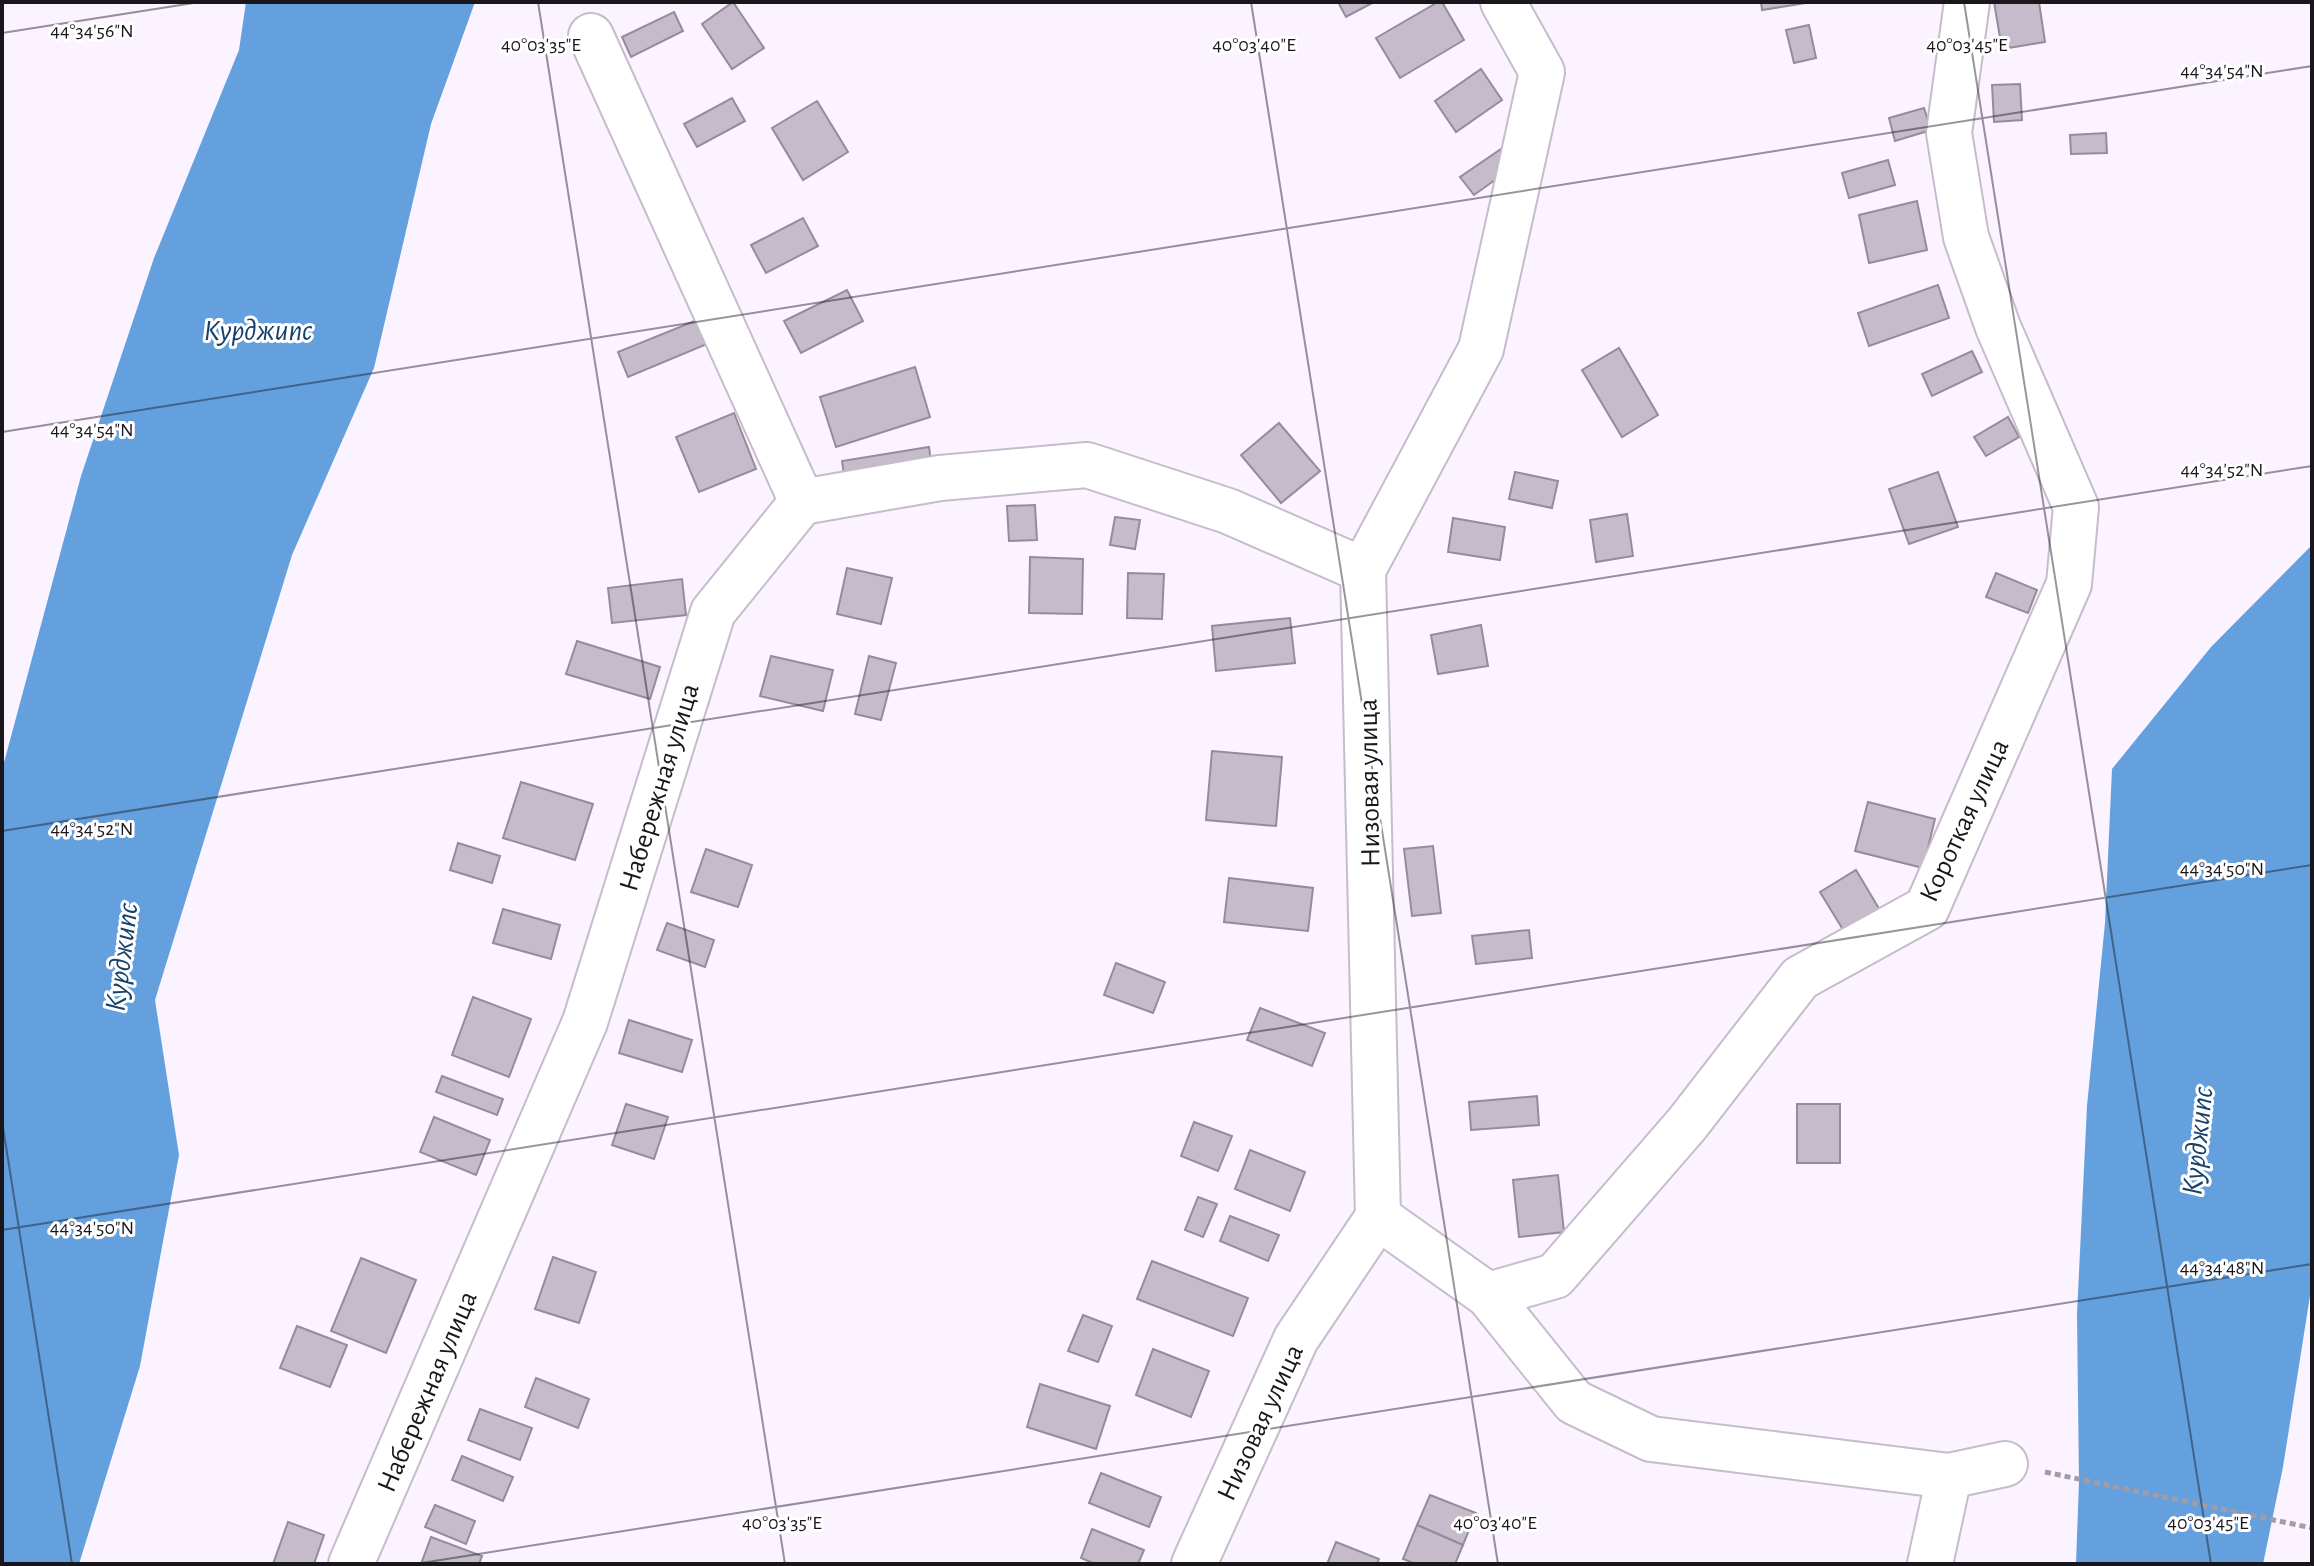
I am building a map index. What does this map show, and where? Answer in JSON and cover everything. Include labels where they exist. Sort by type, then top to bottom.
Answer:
[{"type":"street","name":"Низовая улица","points":[[1194,1564],[1296,1339],[1378,1217],[1363,570],[1481,349],[1542,72],[1503,2]]},
{"type":"street","name":"Короткая улица","points":[[1488,1295],[1555,1276],[1687,1124],[1800,978],[1927,908],[2069,584],[2076,507],[1998,327],[1966,237],[1949,133],[1967,2]]},
{"type":"street","points":[[591,36],[802,502],[940,478],[1087,465],[1228,511],[1363,570]]},
{"type":"street","name":"Набережная улица","points":[[351,1564],[585,1022],[713,612],[802,502]]},
{"type":"street","points":[[1378,1217],[1488,1295],[1574,1402],[1651,1439],[1949,1476],[2005,1464]]},
{"type":"street","points":[[1930,1564],[1949,1476]]},
{"type":"path","points":[[2005,1464],[2310,1530]]},
{"type":"water","name":"Курджипс","points":[[246,2],[475,2],[431,124],[374,368],[292,555],[155,1000],[179,1155],[140,1366],[79,1564],[2,1564],[2,770],[81,476],[154,258],[239,50]]},
{"type":"water","name":"Курджипс","points":[[2312,545],[2312,1283],[2283,1467],[2263,1564],[2076,1564],[2079,1482],[2077,1314],[2087,1106],[2105,923],[2112,769],[2211,647]]},
{"type":"building","points":[[733,2],[764,48],[732,69],[702,24]]},
{"type":"building","points":[[1338,2],[1374,2],[1346,17]]},
{"type":"building","points":[[1442,2],[1464,40],[1400,78],[1376,38]]},
{"type":"building","points":[[1761,2],[1812,2],[1762,10]]},
{"type":"building","points":[[1994,2],[2039,2],[2045,42],[2002,49]]},
{"type":"building","points":[[674,12],[683,31],[631,57],[622,37]]},
{"type":"building","points":[[1809,25],[1816,58],[1794,63],[1786,30]]},
{"type":"building","points":[[1481,69],[1502,100],[1456,132],[1435,101]]},
{"type":"building","points":[[2020,84],[2022,120],[1994,122],[1992,85]]},
{"type":"building","points":[[732,98],[745,121],[697,147],[684,124]]},
{"type":"building","points":[[817,101],[848,152],[803,180],[772,128]]},
{"type":"building","points":[[1924,108],[1931,130],[1895,141],[1889,118]]},
{"type":"building","points":[[2106,133],[2107,153],[2071,154],[2070,135]]},
{"type":"building","points":[[1504,147],[1516,165],[1474,195],[1460,177]]},
{"type":"building","points":[[1888,160],[1895,185],[1849,198],[1842,173]]},
{"type":"building","points":[[1917,201],[1927,250],[1869,263],[1859,215]]},
{"type":"building","points":[[803,218],[818,246],[766,273],[751,245]]},
{"type":"building","points":[[1938,285],[1949,318],[1869,346],[1858,313]]},
{"type":"building","points":[[847,290],[863,321],[801,353],[784,321]]},
{"type":"building","points":[[697,320],[707,344],[628,377],[618,352]]},
{"type":"building","points":[[1619,348],[1658,415],[1622,437],[1582,370]]},
{"type":"building","points":[[1972,351],[1982,372],[1932,396],[1922,374]]},
{"type":"building","points":[[915,367],[930,417],[836,447],[820,397]]},
{"type":"building","points":[[734,413],[756,469],[699,492],[676,437]]},
{"type":"building","points":[[2008,417],[2019,437],[1986,456],[1974,437]]},
{"type":"building","points":[[1279,423],[1320,471],[1281,503],[1241,455]]},
{"type":"building","points":[[929,447],[932,469],[845,482],[842,461]]},
{"type":"building","points":[[1515,472],[1558,481],[1552,508],[1509,499]]},
{"type":"building","points":[[1938,472],[1958,527],[1909,544],[1889,489]]},
{"type":"building","points":[[1035,505],[1037,540],[1009,541],[1007,506]]},
{"type":"building","points":[[1627,514],[1633,556],[1596,562],[1590,520]]},
{"type":"building","points":[[1115,517],[1140,520],[1135,549],[1110,545]]},
{"type":"building","points":[[1453,518],[1505,527],[1500,560],[1448,552]]},
{"type":"building","points":[[1030,557],[1083,559],[1082,614],[1029,613]]},
{"type":"building","points":[[847,568],[892,578],[881,624],[837,614]]},
{"type":"building","points":[[1128,573],[1164,574],[1162,619],[1127,618]]},
{"type":"building","points":[[1996,573],[2037,590],[2028,613],[1986,597]]},
{"type":"building","points":[[682,579],[686,615],[612,623],[608,588]]},
{"type":"building","points":[[1290,618],[1295,663],[1216,671],[1212,626]]},
{"type":"building","points":[[1481,625],[1488,666],[1438,674],[1431,635]]},
{"type":"building","points":[[577,641],[660,667],[650,699],[566,674]]},
{"type":"building","points":[[771,656],[833,670],[823,711],[760,696]]},
{"type":"building","points":[[869,656],[896,663],[881,720],[855,714]]},
{"type":"building","points":[[1212,751],[1282,757],[1276,826],[1206,820]]},
{"type":"building","points":[[521,782],[593,804],[575,860],[503,838]]},
{"type":"building","points":[[1868,802],[1935,819],[1923,868],[1855,851]]},
{"type":"building","points":[[458,843],[500,856],[492,883],[450,870]]},
{"type":"building","points":[[1433,846],[1441,913],[1412,916],[1404,849]]},
{"type":"building","points":[[706,849],[752,865],[738,907],[691,892]]},
{"type":"building","points":[[1856,870],[1881,912],[1845,933],[1820,892]]},
{"type":"building","points":[[1229,878],[1313,888],[1308,931],[1224,922]]},
{"type":"building","points":[[503,909],[560,925],[551,959],[493,943]]},
{"type":"building","points":[[667,923],[714,940],[705,967],[657,950]]},
{"type":"building","points":[[1529,930],[1532,958],[1476,964],[1472,936]]},
{"type":"building","points":[[1116,963],[1165,982],[1153,1013],[1104,995]]},
{"type":"building","points":[[473,997],[531,1019],[509,1077],[452,1055]]},
{"type":"building","points":[[1260,1008],[1325,1033],[1312,1066],[1247,1040]]},
{"type":"building","points":[[629,1020],[692,1040],[682,1072],[619,1053]]},
{"type":"building","points":[[442,1076],[503,1099],[497,1115],[436,1092]]},
{"type":"building","points":[[1537,1096],[1539,1125],[1471,1130],[1469,1102]]},
{"type":"building","points":[[626,1104],[668,1117],[654,1159],[612,1145]]},
{"type":"building","points":[[1797,1104],[1840,1104],[1840,1163],[1797,1163]]},
{"type":"building","points":[[434,1117],[490,1140],[476,1175],[420,1152]]},
{"type":"building","points":[[1194,1122],[1232,1136],[1218,1171],[1181,1156]]},
{"type":"building","points":[[1250,1150],[1305,1172],[1290,1211],[1235,1189]]},
{"type":"building","points":[[1558,1175],[1564,1232],[1519,1237],[1513,1180]]},
{"type":"building","points":[[1198,1197],[1217,1204],[1203,1237],[1185,1230]]},
{"type":"building","points":[[1230,1216],[1279,1235],[1268,1261],[1220,1241]]},
{"type":"building","points":[[553,1257],[596,1272],[579,1323],[535,1309]]},
{"type":"building","points":[[361,1258],[416,1280],[386,1353],[331,1331]]},
{"type":"building","points":[[1152,1261],[1248,1298],[1233,1336],[1137,1299]]},
{"type":"building","points":[[1083,1315],[1112,1326],[1098,1362],[1068,1351]]},
{"type":"building","points":[[297,1326],[347,1345],[330,1387],[280,1368]]},
{"type":"building","points":[[1153,1349],[1209,1371],[1191,1417],[1136,1395]]},
{"type":"building","points":[[536,1378],[589,1399],[578,1428],[525,1407]]},
{"type":"building","points":[[1040,1384],[1110,1406],[1096,1449],[1027,1427]]},
{"type":"building","points":[[480,1409],[532,1428],[520,1460],[468,1440]]},
{"type":"building","points":[[462,1456],[513,1477],[503,1501],[452,1480]]},
{"type":"building","points":[[1101,1473],[1161,1497],[1149,1527],[1089,1503]]},
{"type":"building","points":[[1430,1495],[1476,1513],[1463,1545],[1417,1525]]},
{"type":"building","points":[[435,1505],[475,1521],[466,1544],[425,1527]]},
{"type":"building","points":[[288,1522],[324,1535],[314,1564],[273,1564]]},
{"type":"building","points":[[1417,1525],[1463,1545],[1455,1564],[1416,1564],[1403,1559]]},
{"type":"building","points":[[1092,1529],[1144,1550],[1138,1564],[1095,1564],[1081,1558]]},
{"type":"building","points":[[431,1537],[482,1556],[479,1564],[421,1564]]},
{"type":"building","points":[[1336,1542],[1379,1559],[1377,1564],[1327,1564]]}]
